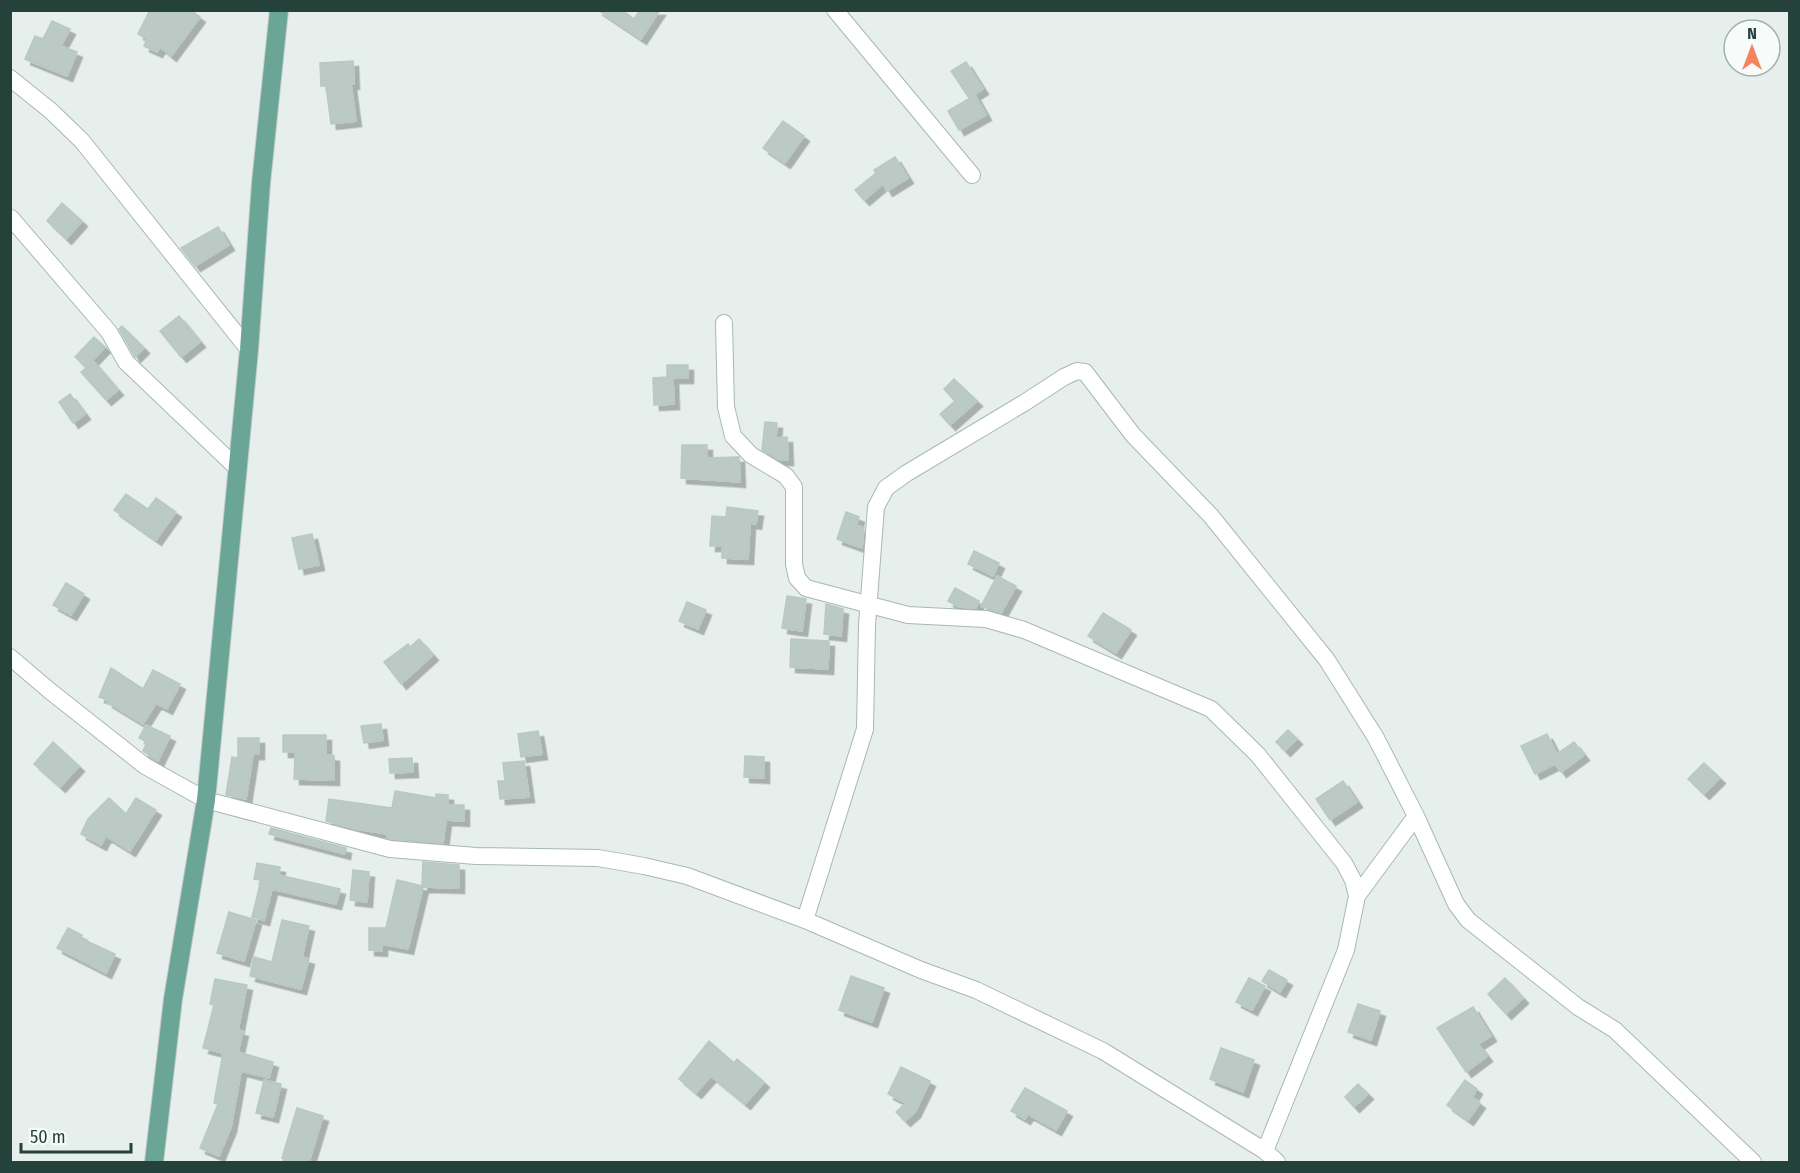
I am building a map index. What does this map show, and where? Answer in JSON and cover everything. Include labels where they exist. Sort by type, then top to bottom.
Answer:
[{"type":"main road","points":[[154,1162],[172,999],[206,800],[249,350],[261,183],[279,10]]},
{"type":"street","points":[[835,10],[972,175]]},
{"type":"street","points":[[10,78],[51,111],[82,141],[249,350]]},
{"type":"street","points":[[11,218],[109,332],[126,362],[237,468]]},
{"type":"street","points":[[724,323],[726,407],[733,436],[751,455],[786,476],[794,487],[794,564],[797,578],[806,588],[919,617],[986,619],[1024,630],[1211,709],[1258,755],[1344,863],[1353,880],[1357,896]]},
{"type":"street","points":[[806,920],[865,729],[866,638],[876,507],[886,488],[1064,377],[1077,371],[1085,372],[1134,435],[1211,516],[1328,660],[1376,738],[1416,816],[1456,904],[1468,920],[1578,1007],[1615,1030],[1753,1162]]},
{"type":"street","points":[[10,657],[145,766],[206,800],[390,849],[476,856],[598,858],[687,876],[806,920],[921,970],[976,990],[1103,1051],[1271,1157],[1346,950],[1357,896],[1416,816]]},
{"type":"building","points":[[150,10],[190,10],[200,17],[171,56],[160,47],[157,52],[144,46],[147,39],[138,34]]},
{"type":"building","points":[[598,10],[622,10],[634,19],[640,10],[660,10],[641,39]]},
{"type":"building","points":[[52,21],[70,29],[61,46],[77,52],[67,76],[25,59],[35,36],[43,39]]},
{"type":"building","points":[[353,61],[354,84],[351,84],[356,121],[331,124],[326,86],[321,86],[320,63]]},
{"type":"building","points":[[966,62],[983,89],[969,98],[951,71]]},
{"type":"building","points":[[975,95],[986,115],[959,130],[948,111]]},
{"type":"building","points":[[783,121],[804,136],[785,163],[763,148]]},
{"type":"building","points":[[895,157],[908,178],[887,191],[883,184],[864,200],[855,190],[876,173],[874,170]]},
{"type":"building","points":[[62,203],[82,221],[66,239],[47,221]]},
{"type":"building","points":[[218,227],[229,245],[195,266],[181,248]]},
{"type":"building","points":[[179,316],[200,342],[181,357],[160,331]]},
{"type":"building","points":[[122,326],[144,348],[135,357],[119,329]]},
{"type":"building","points":[[94,337],[105,347],[86,367],[75,357]]},
{"type":"building","points":[[94,362],[118,390],[106,400],[81,372]]},
{"type":"building","points":[[667,365],[688,365],[688,378],[673,378],[674,404],[654,405],[653,378],[670,377],[667,377]]},
{"type":"building","points":[[954,379],[977,401],[950,425],[940,414],[955,401],[944,389]]},
{"type":"building","points":[[70,394],[85,414],[73,423],[59,402]]},
{"type":"building","points":[[765,422],[777,423],[776,438],[787,437],[788,460],[780,460],[762,450]]},
{"type":"building","points":[[682,445],[707,445],[707,458],[739,457],[740,482],[681,478]]},
{"type":"building","points":[[126,494],[148,509],[156,498],[176,512],[156,540],[114,510]]},
{"type":"building","points":[[727,507],[758,511],[756,524],[750,523],[748,559],[722,558],[722,546],[710,546],[712,516],[726,517]]},
{"type":"building","points":[[846,512],[859,517],[856,526],[864,527],[862,548],[837,539]]},
{"type":"building","points":[[312,534],[319,565],[299,569],[292,538]]},
{"type":"building","points":[[974,551],[999,563],[993,576],[968,564]]},
{"type":"building","points":[[997,576],[1016,586],[1001,613],[981,606]]},
{"type":"building","points":[[66,583],[84,594],[71,615],[53,605]]},
{"type":"building","points":[[955,588],[979,601],[976,608],[959,607],[948,601]]},
{"type":"building","points":[[787,596],[806,599],[802,631],[782,628]]},
{"type":"building","points":[[687,602],[706,610],[698,629],[679,621]]},
{"type":"building","points":[[826,604],[843,609],[841,636],[824,634]]},
{"type":"building","points":[[1103,613],[1131,630],[1116,653],[1088,636]]},
{"type":"building","points":[[419,639],[433,655],[401,684],[384,662],[408,644],[410,647]]},
{"type":"building","points":[[791,639],[829,641],[828,669],[790,667]]},
{"type":"building","points":[[111,668],[143,689],[153,670],[180,684],[167,709],[156,703],[143,724],[107,702],[108,700],[99,697]]},
{"type":"building","points":[[381,724],[383,740],[364,743],[361,726]]},
{"type":"building","points":[[146,725],[170,736],[158,761],[143,751],[147,742],[139,738]]},
{"type":"building","points":[[1288,730],[1297,739],[1285,751],[1276,742]]},
{"type":"building","points":[[538,731],[542,754],[521,757],[518,734]]},
{"type":"building","points":[[1547,734],[1557,754],[1574,742],[1584,755],[1561,772],[1555,764],[1535,774],[1521,746]]},
{"type":"building","points":[[283,735],[326,735],[326,755],[334,756],[334,780],[294,779],[295,752],[283,752]]},
{"type":"building","points":[[238,738],[259,738],[259,754],[253,754],[246,799],[226,795],[232,757],[238,758]]},
{"type":"building","points":[[53,742],[79,766],[60,787],[34,764]]},
{"type":"building","points":[[745,756],[764,757],[764,778],[744,777]]},
{"type":"building","points":[[412,758],[413,772],[390,773],[389,759]]},
{"type":"building","points":[[524,761],[529,797],[500,799],[498,781],[505,781],[503,763]]},
{"type":"building","points":[[1704,763],[1720,778],[1704,794],[1688,779]]},
{"type":"building","points":[[1343,781],[1357,802],[1330,820],[1316,799]]},
{"type":"building","points":[[395,791],[436,798],[436,794],[448,795],[448,805],[464,805],[464,821],[446,820],[443,843],[392,839],[387,837],[388,834],[355,829],[326,821],[329,799],[392,808]]},
{"type":"building","points":[[109,798],[126,814],[136,798],[156,810],[130,851],[106,836],[101,845],[81,834],[88,819]]},
{"type":"building","points":[[271,828],[346,848],[345,854],[269,834]]},
{"type":"building","points":[[423,862],[459,865],[459,888],[423,887],[408,949],[382,944],[382,951],[369,950],[369,928],[386,928],[397,880],[422,886]]},
{"type":"building","points":[[257,863],[280,867],[279,875],[340,889],[336,904],[272,889],[264,920],[252,917],[261,880],[254,879]]},
{"type":"building","points":[[353,870],[369,872],[367,902],[350,900]]},
{"type":"building","points":[[229,912],[256,920],[244,961],[217,953]]},
{"type":"building","points":[[282,920],[309,926],[302,957],[309,959],[301,989],[250,976],[254,957],[272,962]]},
{"type":"building","points":[[68,928],[82,935],[80,938],[115,954],[106,973],[57,948]]},
{"type":"building","points":[[1269,970],[1287,980],[1280,992],[1262,981]]},
{"type":"building","points":[[851,976],[884,988],[872,1022],[839,1010]]},
{"type":"building","points":[[1249,978],[1265,986],[1252,1010],[1236,1002]]},
{"type":"building","points":[[1505,978],[1523,998],[1506,1014],[1488,994]]},
{"type":"building","points":[[215,979],[247,985],[238,1030],[243,1031],[238,1052],[273,1062],[269,1078],[241,1071],[231,1127],[219,1156],[200,1148],[218,1104],[214,1103],[223,1053],[203,1048],[214,1005],[210,1004]]},
{"type":"building","points":[[1358,1004],[1380,1011],[1371,1040],[1348,1032]]},
{"type":"building","points":[[1473,1007],[1491,1036],[1478,1044],[1487,1056],[1466,1072],[1437,1028]]},
{"type":"building","points":[[709,1041],[734,1063],[737,1059],[764,1082],[745,1104],[711,1076],[696,1093],[679,1079]]},
{"type":"building","points":[[1221,1048],[1254,1060],[1243,1092],[1210,1079]]},
{"type":"building","points":[[901,1067],[930,1081],[915,1112],[905,1121],[896,1112],[906,1103],[888,1094]]},
{"type":"building","points":[[264,1080],[281,1084],[273,1117],[256,1113]]},
{"type":"building","points":[[1465,1080],[1477,1089],[1472,1097],[1480,1103],[1468,1120],[1447,1105]]},
{"type":"building","points":[[1358,1084],[1368,1094],[1354,1107],[1345,1097]]},
{"type":"building","points":[[1025,1088],[1067,1111],[1056,1130],[1028,1114],[1025,1119],[1011,1111]]},
{"type":"building","points":[[297,1108],[323,1116],[309,1162],[283,1162],[282,1158]]}]
